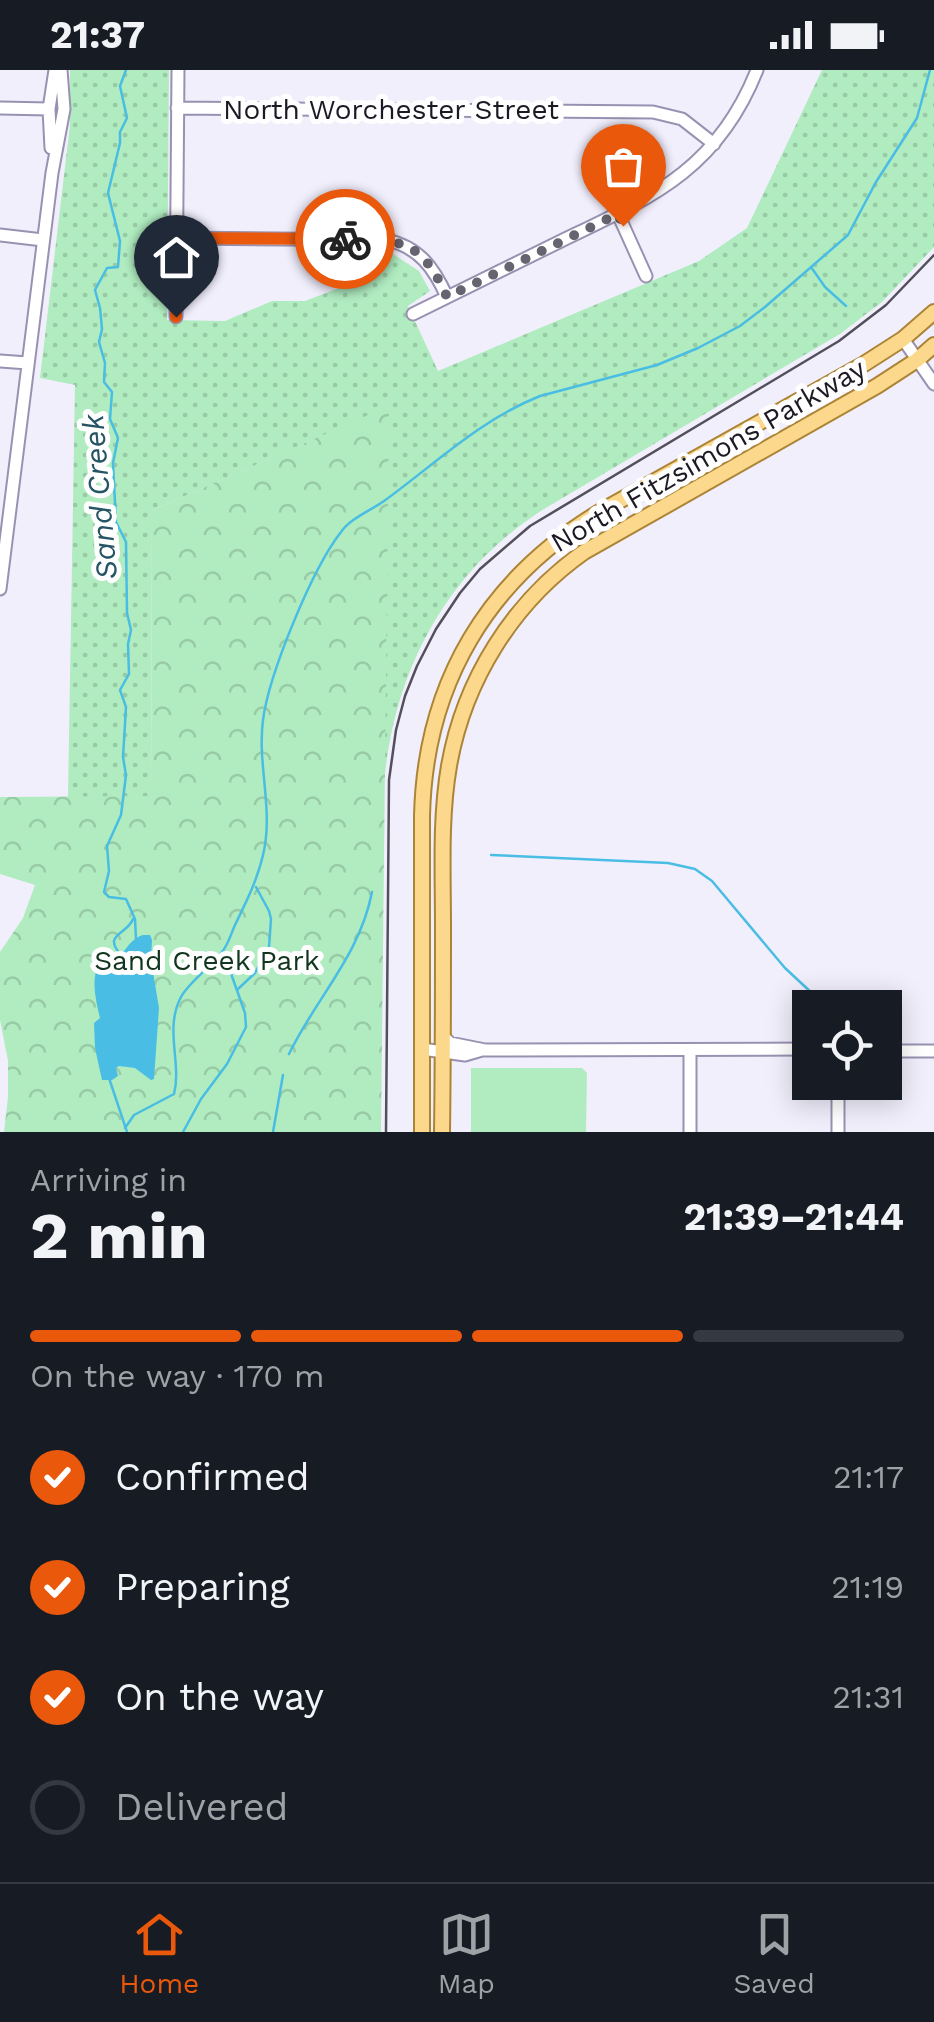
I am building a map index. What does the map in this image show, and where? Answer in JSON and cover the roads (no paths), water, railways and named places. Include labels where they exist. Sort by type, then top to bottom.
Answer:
[{"type":"main road","name":"North Fitzsimons Parkway","points":[[422,1132],[425,764],[443,694],[488,611],[541,553],[584,521],[864,364],[903,339],[934,312]]},
{"type":"main road","name":"North Fitzsimons Parkway","points":[[442,1132],[444,846],[449,767],[466,704],[508,626],[557,572],[584,552],[877,386],[934,346]]},
{"type":"street","points":[[0,588],[6,487],[28,363],[52,173],[58,70]]},
{"type":"street","points":[[176,317],[178,70]]},
{"type":"street","points":[[413,314],[618,214],[679,178],[714,144],[744,101],[757,70]]},
{"type":"street","points":[[0,108],[55,110]]},
{"type":"street","name":"North Worchester Street","points":[[178,108],[654,112],[682,119],[714,144]]},
{"type":"street","points":[[618,214],[646,276]]},
{"type":"street","points":[[0,235],[43,240]]},
{"type":"street","points":[[177,238],[398,242],[418,253],[433,270],[447,297]]},
{"type":"street","points":[[903,339],[934,384]]},
{"type":"street","points":[[0,360],[28,363]]},
{"type":"street","points":[[442,1036],[450,1042],[484,1050]]},
{"type":"street","points":[[422,1049],[464,1054],[484,1050],[792,1049]]},
{"type":"street","points":[[690,1050],[690,1132]]},
{"type":"street","points":[[902,1051],[934,1052]]},
{"type":"street","points":[[838,1100],[838,1132]]},
{"type":"water","points":[[143,935],[150,935],[152,940],[151,960],[159,1008],[154,1079],[135,1068],[119,1066],[118,1076],[102,1080],[95,1048],[94,1023],[100,1018],[95,975],[100,963],[114,962]]},
{"type":"waterway","name":"Sand Creek","points":[[126,70],[120,86],[127,118],[120,132],[108,193],[120,241],[118,267],[107,268],[95,290],[100,308],[104,382],[112,392],[110,419],[118,438],[113,463],[116,522],[126,542],[127,613],[131,630],[129,674],[120,690],[126,707],[126,775],[121,815],[107,846],[109,871],[104,892],[109,897],[126,899],[135,919],[136,939]]},
{"type":"waterway","points":[[125,1128],[134,1115],[174,1094],[176,1009],[185,991],[226,946],[258,874],[266,838],[262,737],[267,700],[305,596],[341,532],[497,417],[540,396],[657,365],[740,326],[765,307],[848,235],[917,118],[930,70]]},
{"type":"waterway","points":[[811,267],[846,306]]},
{"type":"waterway","points":[[491,855],[668,863],[695,869],[712,881],[785,968],[809,990]]},
{"type":"waterway","points":[[238,989],[255,973],[269,947],[271,919],[256,887]]},
{"type":"waterway","points":[[289,1054],[348,956],[372,892]]},
{"type":"waterway","name":"Sand Creek","points":[[121,955],[115,939],[133,919]]},
{"type":"waterway","points":[[183,1132],[246,1027],[245,1013],[223,951]]},
{"type":"waterway","points":[[273,1132],[283,1075]]},
{"type":"waterway","name":"Sand Creek","points":[[109,1078],[127,1132]]},
{"type":"tram line","points":[[386,1132],[389,780],[405,696],[436,629],[480,569],[530,526],[839,341],[886,305],[934,255]]},
{"type":"park label","name":"Sand Creek Park","points":[[207,960]]}]
